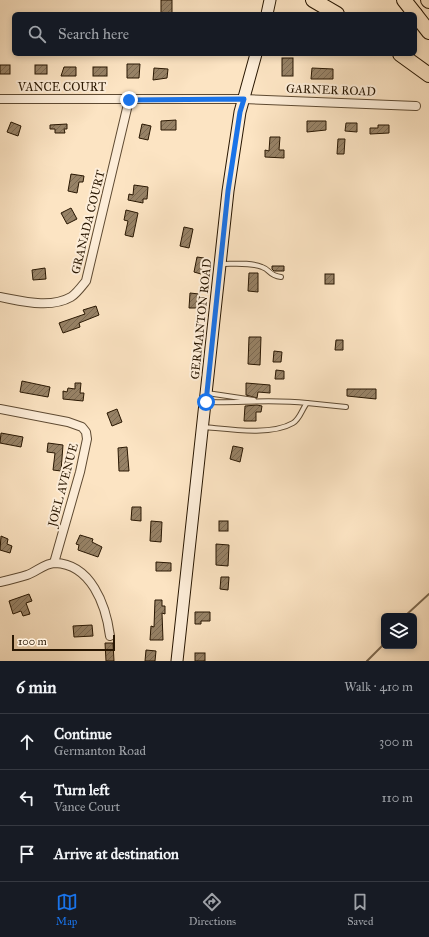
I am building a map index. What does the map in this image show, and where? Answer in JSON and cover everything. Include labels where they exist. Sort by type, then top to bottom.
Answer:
[{"type":"highway","points":[[313,0],[334,12]]},
{"type":"highway","points":[[404,0],[413,12]]},
{"type":"highway","points":[[417,17],[429,32]]},
{"type":"highway","points":[[403,56],[429,75]]},
{"type":"main road","points":[[267,12],[270,0]]},
{"type":"main road","name":"GERMANTON ROAD","points":[[177,661],[232,166],[240,112],[255,56]]},
{"type":"street","name":"VANCE COURT","points":[[0,99],[244,99]]},
{"type":"street","name":"GARNER ROAD","points":[[244,99],[416,106]]},
{"type":"street","name":"GRANADA COURT","points":[[0,297],[29,302],[52,303],[72,297],[86,281],[129,100]]},
{"type":"street","name":"JOEL AVENUE","points":[[0,409],[68,422],[82,427],[86,432],[87,439],[80,472],[54,563]]},
{"type":"street","points":[[0,582],[29,574],[54,563],[76,567],[92,584],[104,608],[110,636]]},
{"type":"lane","points":[[220,264],[254,265],[264,267],[272,275],[281,277]]},
{"type":"lane","points":[[206,397],[246,402],[261,400]]},
{"type":"lane","points":[[206,397],[279,400],[346,407]]},
{"type":"lane","points":[[203,427],[260,430],[285,426],[294,423],[307,403]]},
{"type":"building","points":[[161,0],[172,0],[172,12],[161,12]]},
{"type":"building","points":[[282,58],[293,58],[293,76],[282,76]]},
{"type":"building","points":[[127,64],[140,64],[139,78],[127,78]]},
{"type":"building","points":[[0,65],[10,65],[10,74],[0,74]]},
{"type":"building","points":[[35,65],[47,65],[47,74],[35,74]]},
{"type":"building","points":[[64,67],[76,67],[76,76],[61,76]]},
{"type":"building","points":[[93,67],[107,67],[107,76],[93,76]]},
{"type":"building","points":[[154,68],[168,69],[167,78],[153,80]]},
{"type":"building","points":[[312,68],[333,69],[333,79],[311,79]]},
{"type":"building","points":[[176,120],[176,130],[161,130],[161,121]]},
{"type":"building","points":[[307,121],[326,121],[326,130],[307,132]]},
{"type":"building","points":[[11,122],[21,126],[18,136],[7,132]]},
{"type":"building","points":[[346,123],[357,123],[357,132],[345,131]]},
{"type":"building","points":[[67,124],[67,129],[64,129],[65,133],[55,133],[55,129],[50,129],[50,125]]},
{"type":"building","points":[[142,124],[151,126],[148,140],[139,138]]},
{"type":"building","points":[[378,125],[389,125],[389,133],[370,134],[370,128],[378,128]]},
{"type":"building","points":[[270,137],[280,137],[279,150],[284,150],[284,158],[265,157],[265,150],[269,151]]},
{"type":"building","points":[[338,139],[345,139],[344,154],[337,154]]},
{"type":"building","points":[[71,174],[84,176],[83,182],[79,182],[77,193],[68,191]]},
{"type":"building","points":[[134,185],[148,187],[147,199],[143,199],[143,203],[128,200],[129,194],[133,195]]},
{"type":"building","points":[[71,208],[77,219],[67,224],[61,213]]},
{"type":"building","points":[[126,210],[138,213],[133,237],[125,235],[128,221],[124,220]]},
{"type":"building","points":[[184,227],[193,229],[189,248],[180,246]]},
{"type":"building","points":[[197,257],[204,258],[201,274],[194,272]]},
{"type":"building","points":[[272,266],[284,266],[284,271],[274,271]]},
{"type":"building","points":[[45,268],[46,279],[33,280],[32,270]]},
{"type":"building","points":[[249,273],[258,273],[258,292],[248,291]]},
{"type":"building","points":[[325,274],[334,274],[334,284],[325,284]]},
{"type":"building","points":[[190,293],[199,294],[198,308],[189,308]]},
{"type":"building","points":[[96,306],[99,315],[79,323],[80,327],[63,333],[59,323],[85,314],[83,310]]},
{"type":"building","points":[[249,337],[261,337],[260,365],[248,364]]},
{"type":"building","points":[[336,340],[343,340],[343,350],[335,350]]},
{"type":"building","points":[[274,351],[282,352],[281,362],[273,362]]},
{"type":"building","points":[[276,370],[284,371],[284,379],[275,379]]},
{"type":"building","points":[[22,381],[50,387],[48,397],[20,392]]},
{"type":"building","points":[[75,383],[81,383],[80,393],[84,393],[83,401],[63,399],[63,391],[67,392],[68,388],[75,389]]},
{"type":"building","points":[[246,383],[270,385],[270,393],[258,392],[257,398],[246,395]]},
{"type":"building","points":[[347,389],[376,389],[376,399],[347,396]]},
{"type":"building","points":[[245,406],[262,406],[261,412],[256,412],[256,421],[244,421]]},
{"type":"building","points":[[117,409],[122,422],[112,426],[107,413]]},
{"type":"building","points":[[1,433],[23,437],[21,447],[0,443]]},
{"type":"building","points":[[48,443],[63,445],[61,471],[53,470],[55,453],[47,452]]},
{"type":"building","points":[[233,446],[243,448],[240,462],[230,459]]},
{"type":"building","points":[[127,447],[129,471],[119,471],[118,448]]},
{"type":"building","points":[[132,507],[141,507],[141,521],[131,520]]},
{"type":"building","points":[[151,521],[162,522],[161,542],[150,541]]},
{"type":"building","points":[[219,521],[228,521],[228,531],[219,531]]},
{"type":"building","points":[[80,535],[93,539],[92,542],[102,547],[98,557],[78,550],[79,545],[76,544]]},
{"type":"building","points":[[1,536],[8,539],[7,544],[12,546],[10,553],[0,550]]},
{"type":"building","points":[[216,544],[229,545],[228,566],[216,565]]},
{"type":"building","points":[[156,562],[171,563],[171,571],[156,571]]},
{"type":"building","points":[[221,577],[229,577],[228,590],[220,589]]},
{"type":"building","points":[[29,594],[32,601],[26,603],[30,614],[23,616],[21,611],[13,614],[9,601]]},
{"type":"building","points":[[155,600],[162,600],[162,606],[165,606],[165,614],[162,613],[163,640],[150,640],[151,626],[154,627]]},
{"type":"building","points":[[195,612],[210,612],[210,621],[201,621],[201,624],[195,624]]},
{"type":"building","points":[[92,625],[93,636],[74,637],[73,626]]},
{"type":"building","points":[[105,643],[113,643],[114,661],[106,661]]},
{"type":"building","points":[[146,650],[156,651],[155,661],[145,661]]},
{"type":"building","points":[[195,653],[205,653],[205,661],[195,661]]},
{"type":"waterway","points":[[408,613],[429,594]]},
{"type":"waterway","points":[[367,661],[381,647]]},
{"type":"route","points":[[129,100],[244,99],[240,112],[228,191],[206,402]]}]
